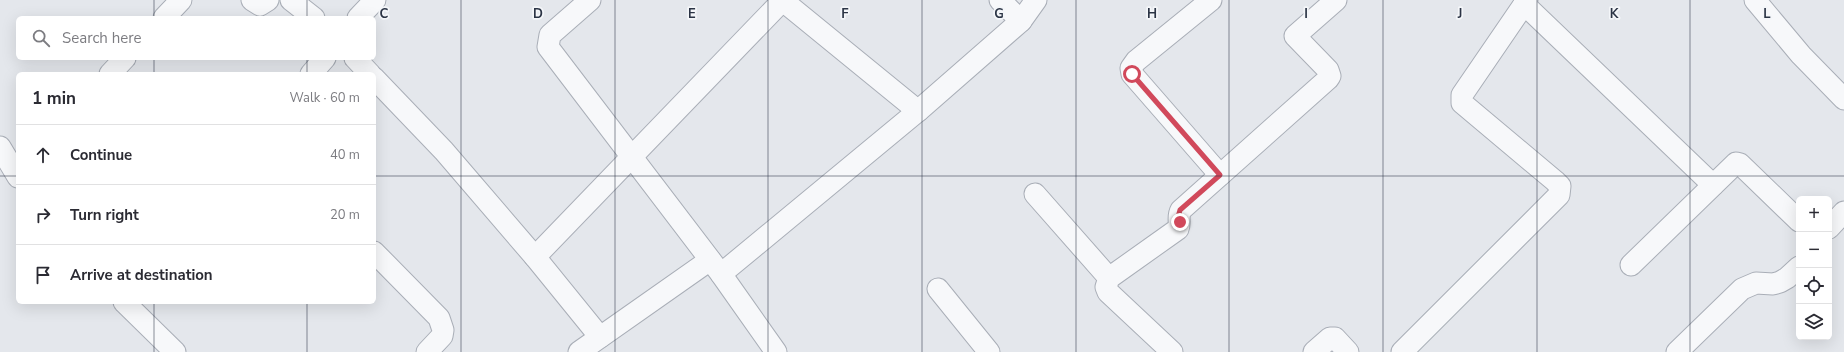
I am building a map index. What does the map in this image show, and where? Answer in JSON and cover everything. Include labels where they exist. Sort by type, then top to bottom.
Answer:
[{"type":"street","points":[[166,16],[181,0]]},
{"type":"street","points":[[252,0],[260,5],[268,0]]},
{"type":"street","points":[[291,0],[311,16]]},
{"type":"street","points":[[360,16],[375,0]]},
{"type":"street","points":[[590,0],[550,35],[548,47],[715,267],[776,352]]},
{"type":"street","points":[[535,257],[783,0],[918,112]]},
{"type":"street","points":[[1000,0],[1021,21]]},
{"type":"street","points":[[579,352],[715,267],[918,112],[1021,21],[1036,0]]},
{"type":"street","points":[[1211,0],[1136,61],[1131,68],[1132,74],[1220,175]]},
{"type":"street","points":[[1172,352],[1108,292],[1106,288],[1109,278],[1178,229],[1180,225],[1178,217],[1180,210],[1328,79],[1330,76],[1328,70],[1295,36],[1336,0]]},
{"type":"street","points":[[1755,0],[1800,55],[1844,99]]},
{"type":"street","points":[[1402,352],[1559,195],[1560,186],[1555,181],[1462,103],[1461,100],[1462,95],[1526,2],[1713,185]]},
{"type":"street","points":[[112,72],[123,60]]},
{"type":"street","points":[[313,72],[323,60]]},
{"type":"street","points":[[357,60],[368,72]]},
{"type":"street","points":[[376,80],[444,151],[535,257],[600,338]]},
{"type":"street","points":[[0,148],[16,174]]},
{"type":"street","points":[[1631,265],[1734,164],[1740,164],[1796,218]]},
{"type":"street","points":[[1035,194],[1109,278]]},
{"type":"street","points":[[1832,225],[1844,212]]},
{"type":"street","points":[[376,254],[439,318],[442,324],[442,336],[426,352]]},
{"type":"street","points":[[1677,352],[1742,289],[1756,283],[1772,284],[1780,282],[1798,268]]},
{"type":"street","points":[[938,289],[989,352]]},
{"type":"street","points":[[126,304],[174,352]]},
{"type":"street","points":[[1314,352],[1330,338],[1335,338],[1348,352]]},
{"type":"route","points":[[1132,74],[1220,175],[1180,210],[1178,217],[1180,222]]}]
